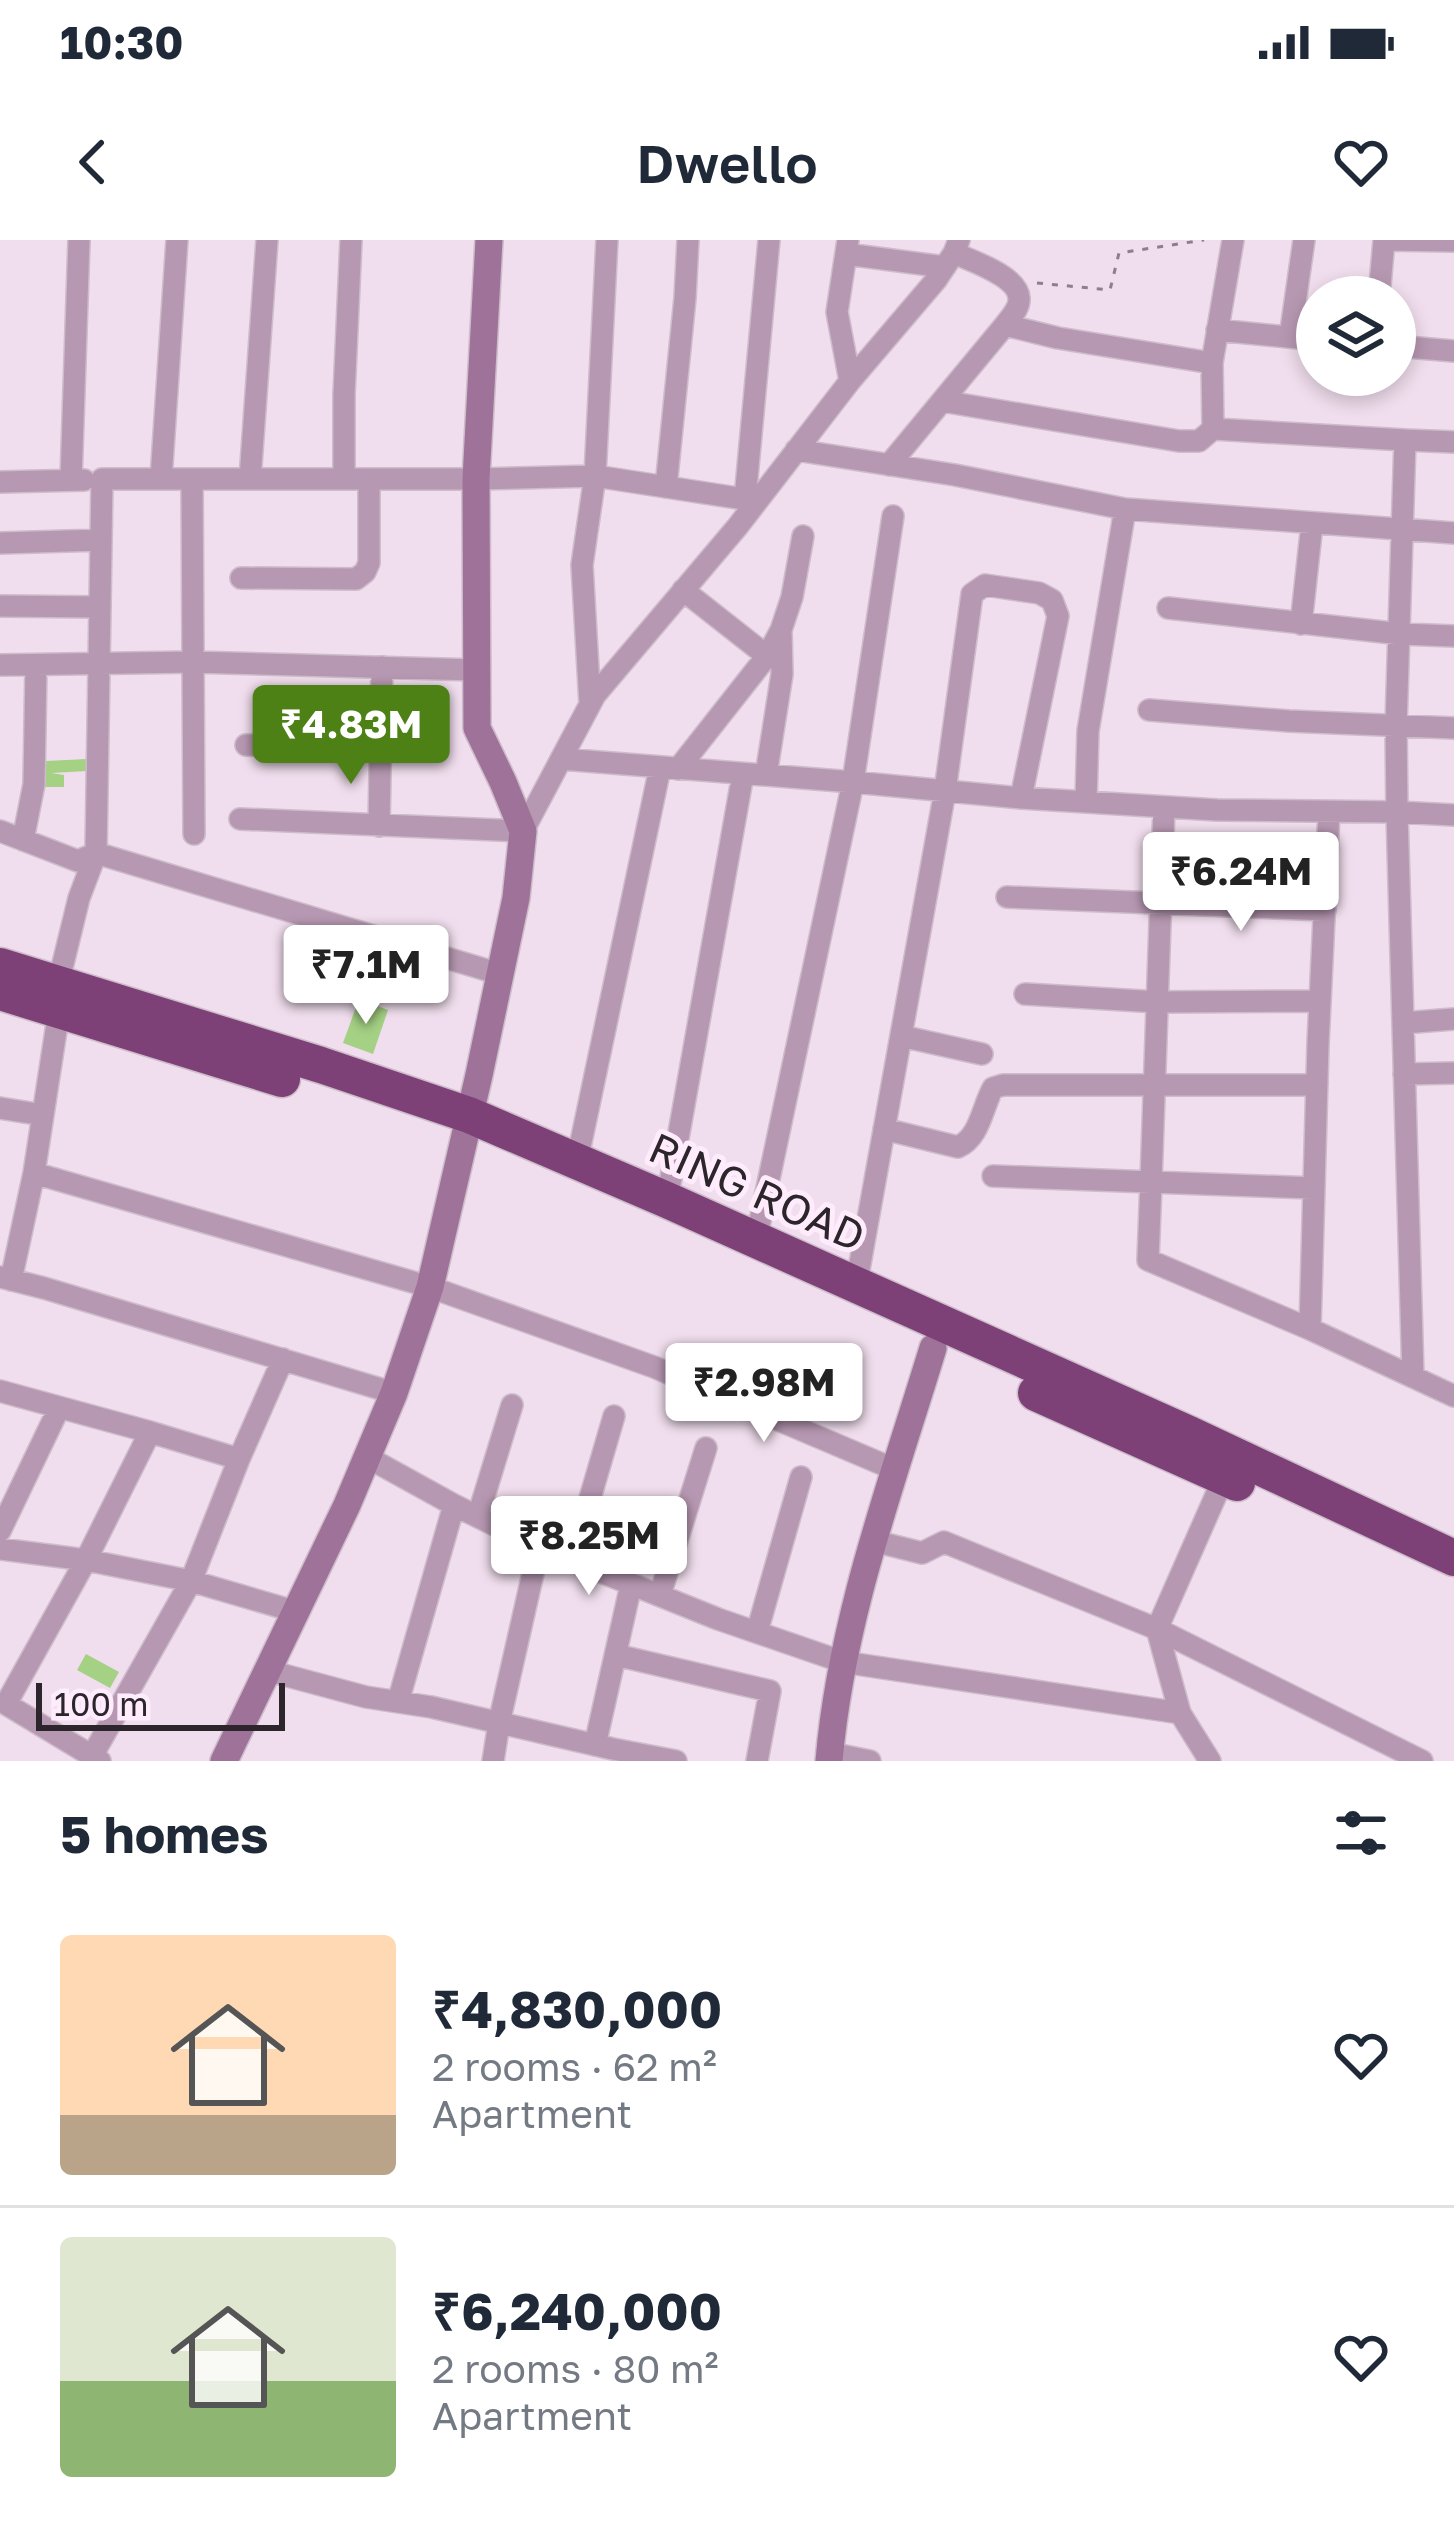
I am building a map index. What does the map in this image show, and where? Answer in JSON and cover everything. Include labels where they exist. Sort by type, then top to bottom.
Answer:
[{"type":"highway","name":"RING ROAD","points":[[0,966],[58,997],[322,1090],[577,1161],[1189,1433],[1454,1558]]},
{"type":"highway","name":"RING ROAD","points":[[0,992],[58,997]]},
{"type":"highway","name":"RING ROAD","points":[[467,1127],[547,1173],[1454,1580]]},
{"type":"street","points":[[71,480],[80,240]]},
{"type":"street","points":[[161,479],[177,240]]},
{"type":"street","points":[[250,479],[267,240]]},
{"type":"street","points":[[344,479],[351,240]]},
{"type":"street","points":[[489,240],[476,479],[477,728],[523,832]]},
{"type":"street","points":[[590,704],[582,565],[595,476],[607,240]]},
{"type":"street","points":[[666,487],[688,240]]},
{"type":"street","points":[[751,500],[769,240]]},
{"type":"street","points":[[1214,429],[1211,363],[1233,240]]},
{"type":"street","points":[[1289,337],[1304,240]]},
{"type":"street","points":[[1381,276],[1384,240],[1454,241]]},
{"type":"street","points":[[850,381],[837,312],[847,247],[953,253],[1011,281],[1019,294],[1020,303],[1005,325],[889,465]]},
{"type":"street","points":[[224,1761],[367,1457],[430,1286],[516,898],[523,832],[590,704],[953,253]]},
{"type":"street","points":[[1005,325],[1211,363]]},
{"type":"street","points":[[1217,330],[1296,338]]},
{"type":"street","points":[[1416,348],[1454,352]]},
{"type":"street","points":[[942,401],[1179,441],[1199,441],[1214,429],[1454,442]]},
{"type":"street","points":[[1405,440],[1396,726],[1413,1377]]},
{"type":"street","points":[[796,450],[1126,508],[1454,533]]},
{"type":"street","points":[[0,482],[595,476],[751,500]]},
{"type":"street","points":[[103,479],[96,853],[79,898],[58,997],[34,1173],[9,1230],[5,1279],[394,1393]]},
{"type":"street","points":[[192,479],[194,833]]},
{"type":"street","points":[[241,578],[356,579],[369,563],[369,479]]},
{"type":"street","points":[[1086,802],[1088,731],[1126,508]]},
{"type":"street","points":[[756,1240],[853,782],[893,516]]},
{"type":"street","points":[[1301,624],[1312,524]]},
{"type":"street","points":[[577,1161],[669,768],[766,656],[792,597],[803,536]]},
{"type":"street","points":[[0,543],[101,541]]},
{"type":"street","points":[[856,1286],[945,791],[972,594],[985,585],[1040,593],[1052,600],[1058,616],[1021,799]]},
{"type":"street","points":[[683,590],[766,656]]},
{"type":"street","points":[[0,606],[100,607]]},
{"type":"street","points":[[1168,608],[1454,636]]},
{"type":"street","points":[[667,1200],[754,774],[782,674],[781,630]]},
{"type":"street","points":[[0,665],[193,662],[476,670]]},
{"type":"street","points":[[23,840],[34,784],[36,665]]},
{"type":"street","points":[[379,826],[382,668]]},
{"type":"street","points":[[1149,710],[1289,722],[1454,728]]},
{"type":"street","points":[[246,746],[381,748]]},
{"type":"street","points":[[561,759],[1021,799],[1454,815]]},
{"type":"street","points":[[1164,807],[1148,1260],[1454,1396]]},
{"type":"street","points":[[1310,1329],[1329,812]]},
{"type":"street","points":[[240,819],[523,832]]},
{"type":"street","points":[[0,831],[78,861],[96,853],[500,974]]},
{"type":"street","points":[[1007,897],[1324,910]]},
{"type":"street","points":[[1024,994],[1158,1002],[1320,1001]]},
{"type":"street","points":[[1402,1023],[1454,1018]]},
{"type":"street","points":[[901,1036],[982,1054]]},
{"type":"street","points":[[1404,1074],[1454,1073]]},
{"type":"street","points":[[884,1129],[958,1147],[967,1144],[993,1088],[1003,1085],[1316,1084]]},
{"type":"street","points":[[0,1108],[43,1115]]},
{"type":"street","points":[[34,1173],[430,1286],[654,1367],[896,1470]]},
{"type":"street","points":[[993,1176],[1314,1188]]},
{"type":"street","points":[[870,1761],[830,1757],[843,1662],[933,1348]]},
{"type":"street","points":[[151,1432],[86,1560],[3,1702],[94,1759],[191,1581],[283,1358]]},
{"type":"street","points":[[0,1391],[239,1459]]},
{"type":"street","points":[[478,1516],[512,1405]]},
{"type":"street","points":[[0,1531],[59,1408]]},
{"type":"street","points":[[572,1560],[614,1416]]},
{"type":"street","points":[[660,1595],[706,1448]]},
{"type":"street","points":[[367,1457],[539,1547],[843,1662],[1180,1713]]},
{"type":"street","points":[[1209,1761],[1180,1713],[1157,1629],[1224,1477]]},
{"type":"street","points":[[757,1632],[801,1478]]},
{"type":"street","points":[[398,1702],[454,1504]]},
{"type":"street","points":[[874,1541],[922,1553],[944,1542],[1157,1629],[1422,1761]]},
{"type":"street","points":[[493,1761],[539,1547]]},
{"type":"street","points":[[0,1549],[191,1581],[297,1612]]},
{"type":"street","points":[[596,1745],[631,1585]]},
{"type":"street","points":[[616,1655],[770,1691],[758,1761]]},
{"type":"street","points":[[269,1671],[366,1697],[676,1761]]},
{"type":"path","points":[[1011,281],[1110,290],[1119,253],[1204,240]]},
{"type":"building","points":[[87,759],[87,771],[51,773],[64,775],[64,787],[44,787],[46,761]]},
{"type":"building","points":[[359,999],[388,1010],[373,1054],[343,1043]]},
{"type":"building","points":[[86,1654],[119,1672],[110,1688],[77,1670]]}]
